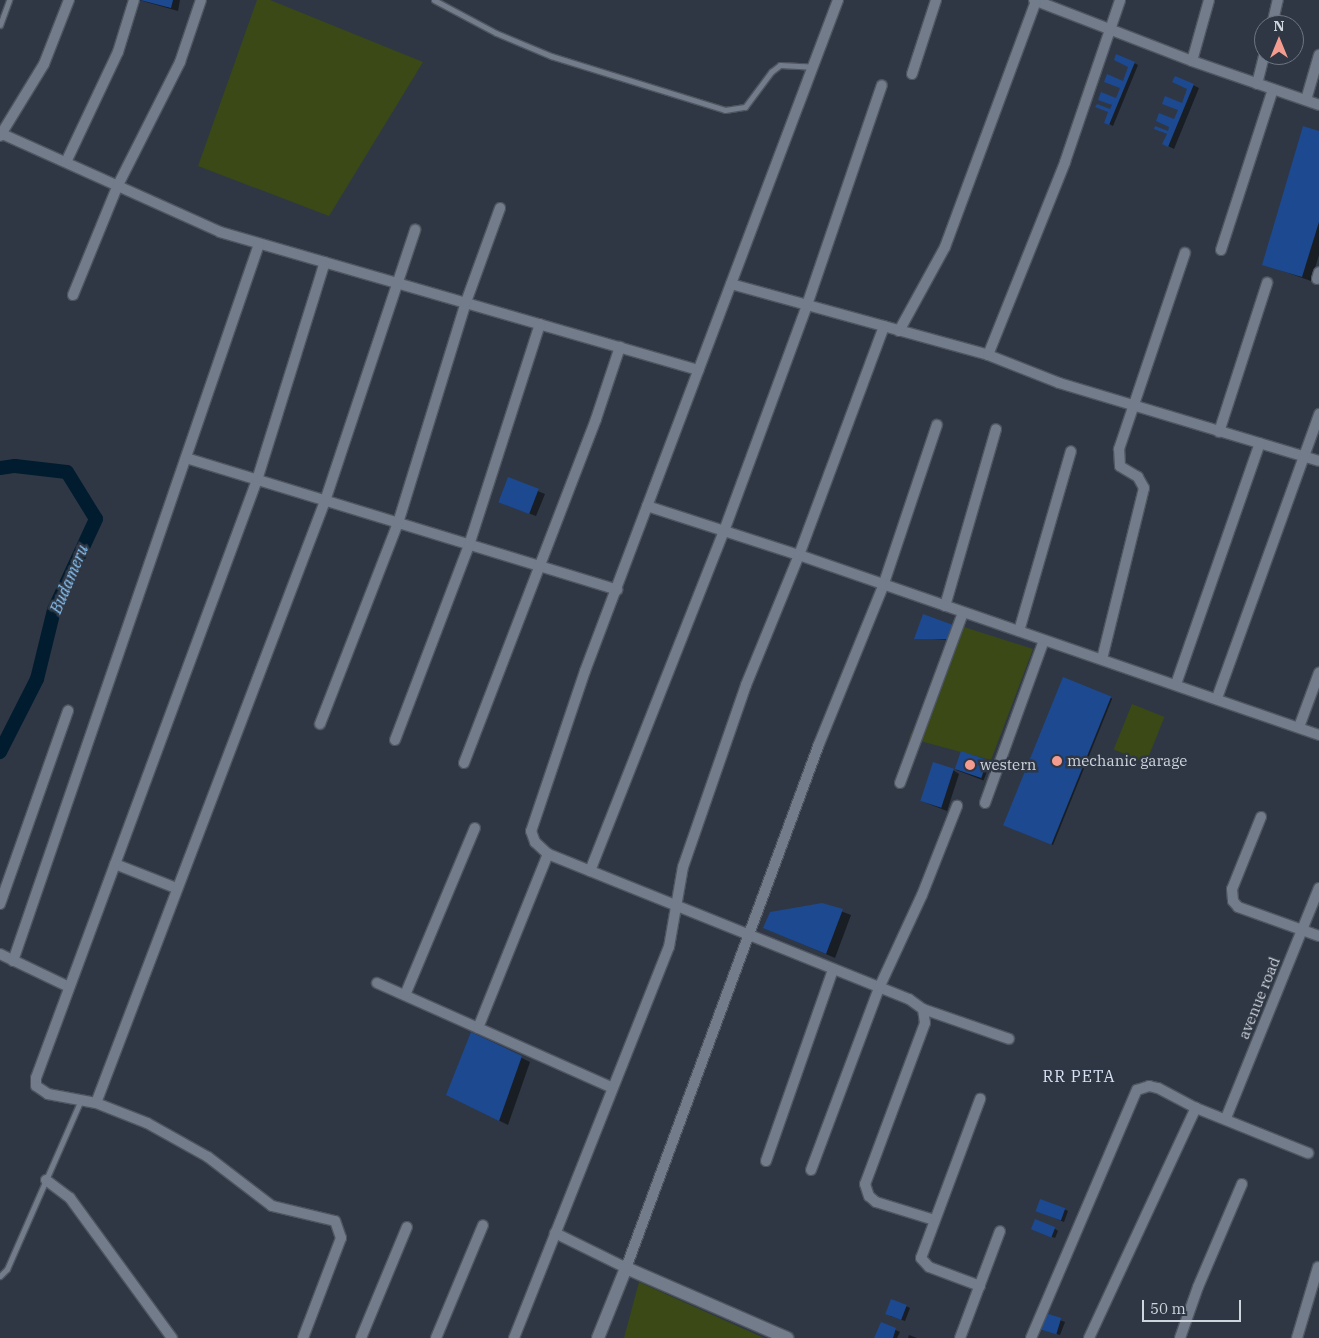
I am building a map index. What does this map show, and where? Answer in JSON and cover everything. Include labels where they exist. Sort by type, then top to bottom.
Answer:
[{"type":"street","points":[[69,0],[44,64],[0,134],[118,185],[198,223],[259,244],[396,281],[698,370]]},
{"type":"street","points":[[66,162],[118,52],[134,0]]},
{"type":"street","points":[[73,294],[118,185],[180,62],[201,0]]},
{"type":"street","points":[[838,0],[617,590],[584,671],[532,823],[532,837],[548,854],[909,999],[923,1009],[1009,1039]]},
{"type":"street","points":[[912,74],[936,0]]},
{"type":"street","points":[[899,331],[945,247],[1035,0],[1192,61],[1319,105]]},
{"type":"street","points":[[988,355],[1065,162],[1120,0]]},
{"type":"street","points":[[1192,61],[1209,0]]},
{"type":"street","points":[[1274,15],[1278,0]]},
{"type":"street","points":[[1306,100],[1319,55]]},
{"type":"street","points":[[1257,84],[1262,65]]},
{"type":"street","points":[[590,871],[724,531],[807,305],[882,85]]},
{"type":"street","points":[[1222,250],[1273,89]]},
{"type":"street","points":[[320,724],[398,523],[466,302],[500,208]]},
{"type":"street","points":[[96,1103],[176,888],[325,501],[396,281],[415,230]]},
{"type":"street","points":[[13,961],[259,244]]},
{"type":"street","points":[[1102,659],[1144,488],[1138,477],[1120,466],[1118,456],[1185,254]]},
{"type":"street","points":[[303,1338],[341,1238],[335,1221],[272,1206],[232,1174],[148,1123],[96,1103],[48,1094],[36,1086],[36,1070],[115,864],[256,480],[325,262]]},
{"type":"street","points":[[1219,432],[1267,283]]},
{"type":"street","points":[[731,284],[988,355],[1059,383],[1319,461]]},
{"type":"street","points":[[395,740],[469,545],[540,324]]},
{"type":"street","points":[[514,1338],[611,1087],[669,947],[683,867],[743,694],[799,555],[884,326]]},
{"type":"street","points":[[464,763],[596,419],[620,347]]},
{"type":"street","points":[[1217,698],[1319,414]]},
{"type":"street","points":[[598,1338],[751,935],[820,744],[883,586],[937,425]]},
{"type":"street","points":[[944,606],[996,429]]},
{"type":"street","points":[[1176,684],[1260,444]]},
{"type":"street","points":[[1019,631],[1071,451]]},
{"type":"street","points":[[186,458],[617,590]]},
{"type":"street","points":[[647,506],[799,555],[883,586],[1217,698],[1319,735]]},
{"type":"street","points":[[900,783],[963,612]]},
{"type":"street","points":[[985,803],[1044,640]]},
{"type":"street","points":[[1299,727],[1319,673]]},
{"type":"street","points":[[0,904],[68,711]]},
{"type":"street","points":[[811,1170],[879,988],[922,895],[957,806]]},
{"type":"street","points":[[1261,817],[1232,889],[1233,901],[1238,907],[1319,936]]},
{"type":"street","points":[[405,995],[475,828]]},
{"type":"street","points":[[478,1028],[548,854]]},
{"type":"street","points":[[115,864],[176,888]]},
{"type":"street","name":"avenue road","points":[[1226,1118],[1319,888]]},
{"type":"street","points":[[0,954],[69,987]]},
{"type":"street","points":[[766,1161],[833,970]]},
{"type":"street","points":[[377,983],[611,1087]]},
{"type":"street","points":[[923,1009],[925,1023],[866,1184],[869,1196],[876,1202],[934,1220]]},
{"type":"street","points":[[1031,1338],[1137,1090],[1149,1086],[1158,1088],[1196,1108],[1226,1118],[1308,1153]]},
{"type":"street","points":[[980,1099],[922,1252],[923,1263],[980,1286]]},
{"type":"street","points":[[1089,1338],[1196,1108]]},
{"type":"street","points":[[46,1180],[70,1198],[172,1338]]},
{"type":"street","points":[[1180,1338],[1198,1287],[1242,1184]]},
{"type":"street","points":[[436,1338],[483,1225]]},
{"type":"street","points":[[361,1338],[407,1227]]},
{"type":"street","points":[[960,1338],[1000,1231]]},
{"type":"street","points":[[555,1233],[626,1268],[787,1338]]},
{"type":"street","points":[[1297,1338],[1318,1267]]},
{"type":"lane","points":[[0,25],[9,0]]},
{"type":"lane","points":[[434,0],[496,33],[551,56],[725,110],[745,107],[771,72],[780,65],[813,67]]},
{"type":"lane","points":[[0,1276],[7,1269],[81,1100]]},
{"type":"green space","points":[[257,0],[270,0],[423,62],[329,216],[198,166]]},
{"type":"green space","points":[[964,627],[1033,649],[991,760],[909,738]]},
{"type":"green space","points":[[1132,704],[1164,717],[1146,763],[1114,749]]},
{"type":"green space","points":[[639,1282],[764,1338],[624,1338]]},
{"type":"building","points":[[140,0],[173,0],[171,8]]},
{"type":"building","points":[[1116,54],[1135,62],[1109,125],[1104,123],[1108,112],[1095,107],[1097,104],[1110,109],[1112,105],[1098,100],[1101,92],[1116,98],[1120,88],[1104,82],[1107,74],[1123,81],[1128,67],[1114,60]]},
{"type":"building","points":[[1175,76],[1194,84],[1168,147],[1162,144],[1167,134],[1154,129],[1155,126],[1168,131],[1169,127],[1156,121],[1159,113],[1174,119],[1178,110],[1162,104],[1165,96],[1182,103],[1187,89],[1172,82]]},
{"type":"building","points":[[1303,126],[1319,131],[1319,222],[1302,277],[1262,265]]},
{"type":"building","points":[[508,477],[539,489],[529,514],[498,502]]},
{"type":"building","points":[[923,614],[953,625],[948,639],[914,639]]},
{"type":"building","name":"mechanic garage","points":[[1063,677],[1111,696],[1051,845],[1003,825]]},
{"type":"building","name":"western","points":[[961,751],[987,760],[981,778],[955,769]]},
{"type":"building","points":[[933,762],[954,769],[941,808],[920,801]]},
{"type":"building","points":[[822,903],[843,909],[826,954],[763,928],[770,912]]},
{"type":"building","points":[[471,1032],[522,1056],[499,1121],[446,1095]]},
{"type":"building","points":[[1040,1199],[1065,1208],[1061,1220],[1036,1211]]},
{"type":"building","points":[[1035,1219],[1055,1227],[1051,1237],[1031,1229]]},
{"type":"building","points":[[891,1299],[907,1305],[901,1320],[885,1314]]},
{"type":"building","points":[[1045,1313],[1061,1318],[1056,1334],[1040,1329]]},
{"type":"building","points":[[881,1322],[896,1328],[893,1338],[874,1338]]},
{"type":"waterway","name":"Budameru","points":[[0,468],[15,466],[67,472],[96,519],[54,610],[37,679],[0,752]]},
{"type":"place","name":"mechanic garage","points":[[1057,761]]},
{"type":"place","name":"western","points":[[970,765]]},
{"type":"district","name":"RR PETA","points":[[1079,1076]]}]
